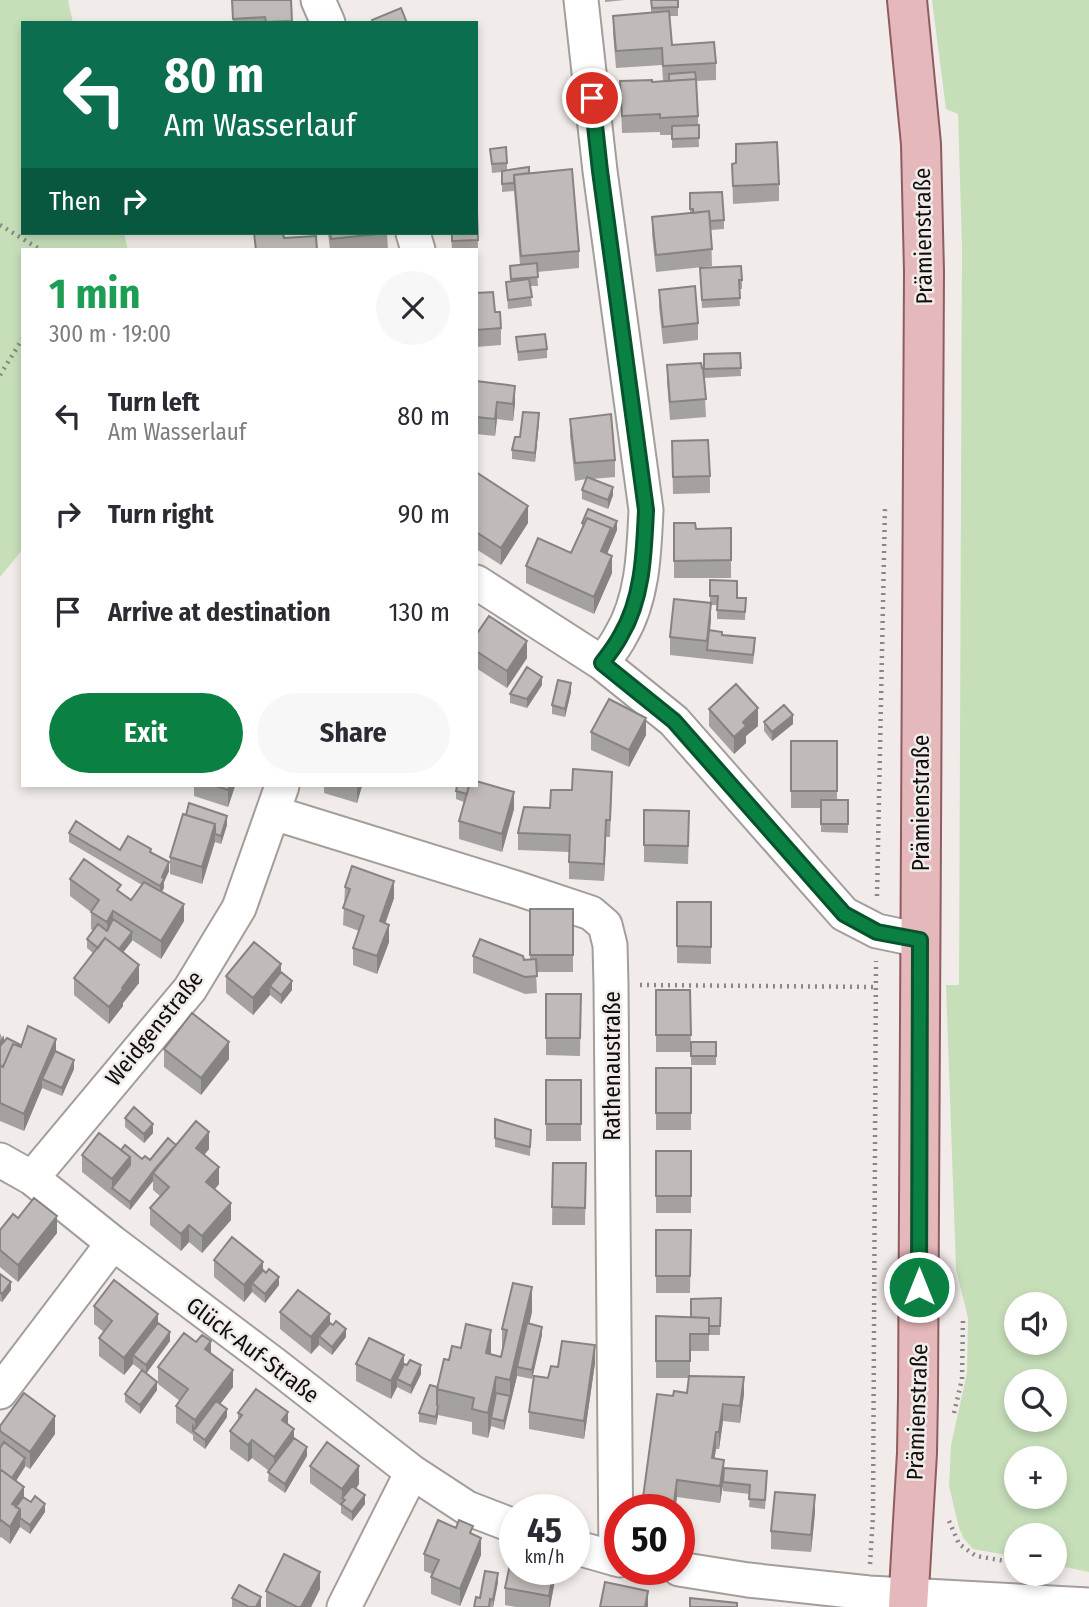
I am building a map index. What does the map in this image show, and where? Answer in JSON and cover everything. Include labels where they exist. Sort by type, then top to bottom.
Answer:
[{"type":"main road","name":"Prämienstraße","points":[[907,0],[921,144],[924,259],[918,1408],[908,1601]]},
{"type":"street","points":[[318,0],[327,21]]},
{"type":"street","points":[[581,0],[600,171],[646,510],[643,564],[634,604],[622,634],[602,663]]},
{"type":"street","points":[[478,583],[602,663],[674,721],[844,914],[877,932],[920,940]]},
{"type":"street","name":"Rathenaustraße","points":[[278,799],[503,884],[591,913],[605,925],[610,945],[611,985],[617,1494]]},
{"type":"street","name":"Weidgenstraße","points":[[32,1178],[190,989],[239,908],[278,799]]},
{"type":"street","name":"Glück-Auf-Straße","points":[[0,1160],[32,1178],[412,1472],[467,1508],[499,1520]]},
{"type":"street","points":[[0,1392],[113,1243]]},
{"type":"street","points":[[344,1607],[412,1472]]},
{"type":"street","points":[[695,1572],[869,1593],[908,1601],[1089,1605]]},
{"type":"path","points":[[0,225],[38,248]]},
{"type":"path","points":[[0,375],[21,341]]},
{"type":"path","points":[[873,1516],[876,987],[885,502]]},
{"type":"path","points":[[611,985],[876,987]]},
{"type":"path","points":[[947,1517],[960,1544],[976,1556],[1004,1561]]},
{"type":"green space","points":[[0,0],[68,0],[73,21],[21,21],[21,235],[124,235],[128,248],[21,248],[21,551],[0,577]]},
{"type":"green space","points":[[932,0],[1089,0],[1089,1572],[1067,1567],[1067,1523],[1004,1523],[1004,1555],[973,1549],[959,1528],[949,1486],[951,1445],[967,1373],[968,1318],[956,1269],[946,985],[959,985],[962,247],[958,114],[946,109]]},
{"type":"building","points":[[232,0],[291,0],[292,21],[266,21],[265,17],[233,19]]},
{"type":"building","points":[[651,0],[678,0],[678,7],[652,8]]},
{"type":"building","points":[[401,8],[406,21],[372,21]]},
{"type":"building","points":[[669,11],[672,45],[714,42],[716,63],[663,66],[662,48],[616,51],[613,16]]},
{"type":"building","points":[[695,72],[696,79],[669,81],[669,74]]},
{"type":"building","points":[[696,79],[698,116],[622,116],[620,81]]},
{"type":"building","points":[[699,125],[699,138],[672,139],[672,126]]},
{"type":"building","points":[[777,142],[779,184],[733,186],[732,164],[736,163],[736,144]]},
{"type":"building","points":[[506,147],[507,163],[492,164],[490,149]]},
{"type":"building","points":[[529,167],[529,173],[514,175],[514,183],[502,184],[502,171]]},
{"type":"building","points":[[572,169],[579,251],[521,256],[514,175]]},
{"type":"building","points":[[722,192],[724,220],[710,221],[709,211],[693,213],[693,209],[690,209],[690,193]]},
{"type":"building","points":[[709,211],[712,249],[656,255],[652,217]]},
{"type":"building","points":[[254,235],[283,235],[284,238],[316,236],[317,248],[256,248]]},
{"type":"building","points":[[330,235],[369,235],[331,239]]},
{"type":"building","points":[[452,235],[478,235],[478,240],[452,241]]},
{"type":"building","points":[[537,263],[538,277],[511,279],[510,266]]},
{"type":"building","points":[[741,266],[740,298],[702,300],[700,268]]},
{"type":"building","points":[[529,279],[532,297],[508,300],[506,282]]},
{"type":"building","points":[[695,286],[698,323],[663,327],[659,290]]},
{"type":"building","points":[[493,292],[495,312],[500,312],[501,328],[478,330],[478,293]]},
{"type":"building","points":[[545,334],[547,349],[518,352],[516,337]]},
{"type":"building","points":[[740,353],[741,368],[704,369],[704,354]]},
{"type":"building","points":[[701,363],[706,399],[670,402],[667,365]]},
{"type":"building","points":[[478,381],[515,386],[513,404],[497,402],[495,419],[478,417]]},
{"type":"building","points":[[523,412],[539,413],[535,453],[512,450],[515,437],[520,437]]},
{"type":"building","points":[[611,414],[615,460],[575,463],[570,419]]},
{"type":"building","points":[[708,440],[710,476],[673,477],[672,441]]},
{"type":"building","points":[[478,473],[528,506],[501,548],[478,533]]},
{"type":"building","points":[[587,477],[613,487],[608,500],[582,490]]},
{"type":"building","points":[[588,509],[617,521],[611,534],[611,528],[587,518],[584,524],[582,523]]},
{"type":"building","points":[[587,518],[611,528],[601,551],[612,556],[594,597],[526,566],[538,538],[571,553]]},
{"type":"building","points":[[674,523],[695,523],[696,529],[731,528],[731,560],[674,561]]},
{"type":"building","points":[[710,580],[737,581],[737,598],[746,598],[745,612],[717,610],[718,596],[710,596]]},
{"type":"building","points":[[674,599],[711,603],[707,641],[670,637]]},
{"type":"building","points":[[489,616],[527,641],[507,671],[478,652],[478,632]]},
{"type":"building","points":[[709,630],[722,632],[722,635],[755,638],[753,655],[707,650]]},
{"type":"building","points":[[527,667],[542,677],[527,699],[510,694]]},
{"type":"building","points":[[558,680],[571,683],[565,709],[552,705]]},
{"type":"building","points":[[736,684],[758,708],[743,722],[746,726],[734,737],[709,709]]},
{"type":"building","points":[[609,699],[646,718],[629,750],[591,732]]},
{"type":"building","points":[[784,705],[793,715],[772,732],[764,722]]},
{"type":"building","points":[[791,741],[837,741],[837,791],[791,791]]},
{"type":"building","points":[[573,769],[612,772],[610,820],[606,820],[604,864],[569,862],[570,835],[518,833],[524,807],[550,808],[551,790],[572,790]]},
{"type":"building","points":[[478,782],[514,792],[502,834],[459,821],[469,787],[478,787]]},
{"type":"building","points":[[457,787],[469,787],[467,794],[456,791]]},
{"type":"building","points":[[821,800],[848,800],[848,824],[821,824]]},
{"type":"building","points":[[189,803],[227,816],[221,836],[215,834],[215,824],[186,815]]},
{"type":"building","points":[[644,810],[689,811],[688,846],[644,845]]},
{"type":"building","points":[[183,814],[215,824],[202,867],[170,857]]},
{"type":"building","points":[[76,821],[120,850],[128,836],[169,862],[160,886],[69,833]]},
{"type":"building","points":[[84,859],[121,885],[117,890],[131,900],[144,882],[184,904],[161,941],[113,911],[107,922],[91,912],[99,900],[70,879]]},
{"type":"building","points":[[352,866],[394,881],[380,921],[389,925],[377,956],[353,948],[364,916],[343,908],[350,889],[345,887]]},
{"type":"building","points":[[677,902],[711,902],[711,947],[677,946]]},
{"type":"building","points":[[530,909],[573,909],[573,955],[530,955]]},
{"type":"building","points":[[113,919],[132,932],[119,949],[105,938],[98,948],[87,939],[98,924],[107,931]]},
{"type":"building","points":[[105,938],[139,965],[109,1007],[74,978]]},
{"type":"building","points":[[480,939],[523,956],[524,960],[536,959],[537,976],[525,977],[473,956]]},
{"type":"building","points":[[254,942],[281,964],[253,998],[226,976]]},
{"type":"building","points":[[281,972],[292,981],[281,995],[270,986]]},
{"type":"building","points":[[656,990],[690,990],[691,1035],[656,1035]]},
{"type":"building","points":[[546,994],[581,994],[580,1038],[546,1038]]},
{"type":"building","points":[[192,1013],[229,1042],[201,1078],[164,1049]]},
{"type":"building","points":[[28,1026],[56,1039],[24,1114],[0,1103],[0,1065],[3,1067],[13,1044],[21,1047]]},
{"type":"building","points":[[7,1038],[21,1047],[13,1044],[3,1067],[0,1065],[0,1046]]},
{"type":"building","points":[[691,1042],[716,1042],[716,1056],[691,1056]]},
{"type":"building","points":[[55,1051],[74,1060],[62,1088],[42,1079]]},
{"type":"building","points":[[656,1068],[691,1068],[691,1113],[656,1113]]},
{"type":"building","points":[[546,1080],[581,1080],[581,1124],[546,1124]]},
{"type":"building","points":[[134,1107],[153,1124],[144,1134],[125,1118]]},
{"type":"building","points":[[495,1119],[531,1130],[530,1147],[495,1138]]},
{"type":"building","points":[[196,1121],[209,1132],[196,1148],[219,1167],[206,1182],[231,1203],[202,1236],[189,1225],[181,1234],[150,1208],[169,1187],[153,1173]]},
{"type":"building","points":[[99,1133],[130,1157],[112,1179],[82,1155]]},
{"type":"building","points":[[168,1138],[176,1145],[130,1202],[112,1188],[130,1165],[130,1157],[121,1150],[125,1145],[142,1159],[145,1156],[150,1160]]},
{"type":"building","points":[[656,1151],[691,1151],[691,1196],[656,1196]]},
{"type":"building","points":[[553,1163],[586,1163],[585,1208],[552,1207]]},
{"type":"building","points":[[34,1198],[57,1216],[18,1265],[0,1250],[0,1230],[13,1214],[18,1218]]},
{"type":"building","points":[[656,1230],[691,1230],[690,1276],[656,1276]]},
{"type":"building","points":[[232,1237],[263,1262],[244,1285],[214,1260]]},
{"type":"building","points":[[269,1269],[279,1277],[265,1294],[252,1283],[263,1270],[266,1273]]},
{"type":"building","points":[[0,1274],[11,1282],[2,1294],[0,1292]]},
{"type":"building","points":[[114,1280],[158,1314],[124,1358],[99,1338],[112,1321],[94,1306]]},
{"type":"building","points":[[513,1283],[532,1287],[510,1380],[496,1377],[488,1413],[472,1409],[474,1398],[437,1389],[444,1359],[449,1360],[452,1346],[461,1348],[466,1324],[491,1330],[486,1353],[501,1357],[507,1330],[502,1329]]},
{"type":"building","points":[[298,1290],[330,1314],[311,1337],[280,1312]]},
{"type":"building","points":[[721,1298],[720,1326],[709,1326],[709,1318],[691,1317],[691,1299]]},
{"type":"building","points":[[656,1316],[709,1318],[709,1334],[690,1334],[690,1361],[656,1361]]},
{"type":"building","points":[[336,1321],[346,1329],[332,1347],[319,1336],[330,1323],[333,1325]]},
{"type":"building","points":[[158,1323],[170,1332],[146,1365],[133,1355]]},
{"type":"building","points":[[527,1323],[542,1327],[532,1370],[517,1367]]},
{"type":"building","points":[[184,1333],[196,1342],[202,1335],[211,1341],[205,1349],[233,1370],[195,1420],[176,1406],[188,1389],[158,1367]]},
{"type":"building","points":[[369,1338],[404,1355],[391,1381],[356,1364]]},
{"type":"building","points":[[562,1341],[595,1345],[584,1421],[529,1412],[534,1376],[548,1378],[551,1366],[558,1367]]},
{"type":"building","points":[[410,1360],[421,1365],[411,1386],[397,1379],[404,1364],[407,1365]]},
{"type":"building","points":[[142,1370],[157,1382],[140,1405],[125,1394]]},
{"type":"building","points":[[689,1376],[744,1377],[740,1406],[723,1404],[719,1432],[716,1432],[712,1458],[724,1460],[720,1486],[677,1480],[675,1494],[643,1494],[657,1394],[673,1396],[674,1391],[687,1393]]},
{"type":"building","points":[[430,1385],[437,1387],[436,1417],[419,1413]]},
{"type":"building","points":[[256,1389],[288,1412],[282,1420],[294,1429],[274,1457],[252,1440],[248,1445],[230,1431],[242,1415],[238,1413]]},
{"type":"building","points":[[24,1393],[55,1416],[30,1452],[0,1431],[0,1426]]},
{"type":"building","points":[[496,1393],[510,1396],[504,1421],[491,1418]]},
{"type":"building","points":[[216,1401],[227,1409],[205,1440],[193,1431],[193,1426],[195,1429]]},
{"type":"building","points":[[294,1438],[307,1447],[285,1484],[268,1472]]},
{"type":"building","points":[[4,1442],[25,1458],[12,1478],[0,1469],[0,1448]]},
{"type":"building","points":[[327,1442],[359,1466],[342,1489],[310,1466]]},
{"type":"building","points":[[724,1468],[767,1471],[765,1500],[749,1499],[750,1485],[723,1482]]},
{"type":"building","points":[[0,1469],[24,1487],[12,1504],[20,1509],[10,1527],[0,1521]]},
{"type":"building","points":[[352,1486],[365,1495],[352,1512],[341,1504],[345,1500],[342,1498]]},
{"type":"building","points":[[775,1492],[815,1495],[811,1535],[771,1531]]},
{"type":"building","points":[[35,1496],[45,1504],[30,1525],[20,1518],[20,1509],[16,1507],[23,1497],[31,1502]]},
{"type":"building","points":[[438,1520],[456,1528],[459,1520],[473,1526],[470,1533],[481,1538],[460,1589],[431,1577],[439,1560],[424,1554]]},
{"type":"building","points":[[284,1554],[320,1572],[301,1607],[266,1591]]},
{"type":"building","points":[[485,1571],[498,1573],[493,1600],[490,1599],[489,1607],[474,1607],[476,1597],[480,1598]]},
{"type":"building","points":[[239,1585],[261,1597],[256,1607],[249,1607],[232,1598]]},
{"type":"building","points":[[506,1585],[551,1585],[549,1596],[505,1588]]},
{"type":"building","points":[[604,1585],[648,1591],[645,1607],[600,1607]]},
{"type":"building","points":[[690,1598],[737,1603],[737,1607],[690,1607]]},
{"type":"route","points":[[592,98],[646,510],[643,564],[634,604],[622,634],[602,663],[674,721],[844,914],[877,932],[920,940],[919,1287]]}]
